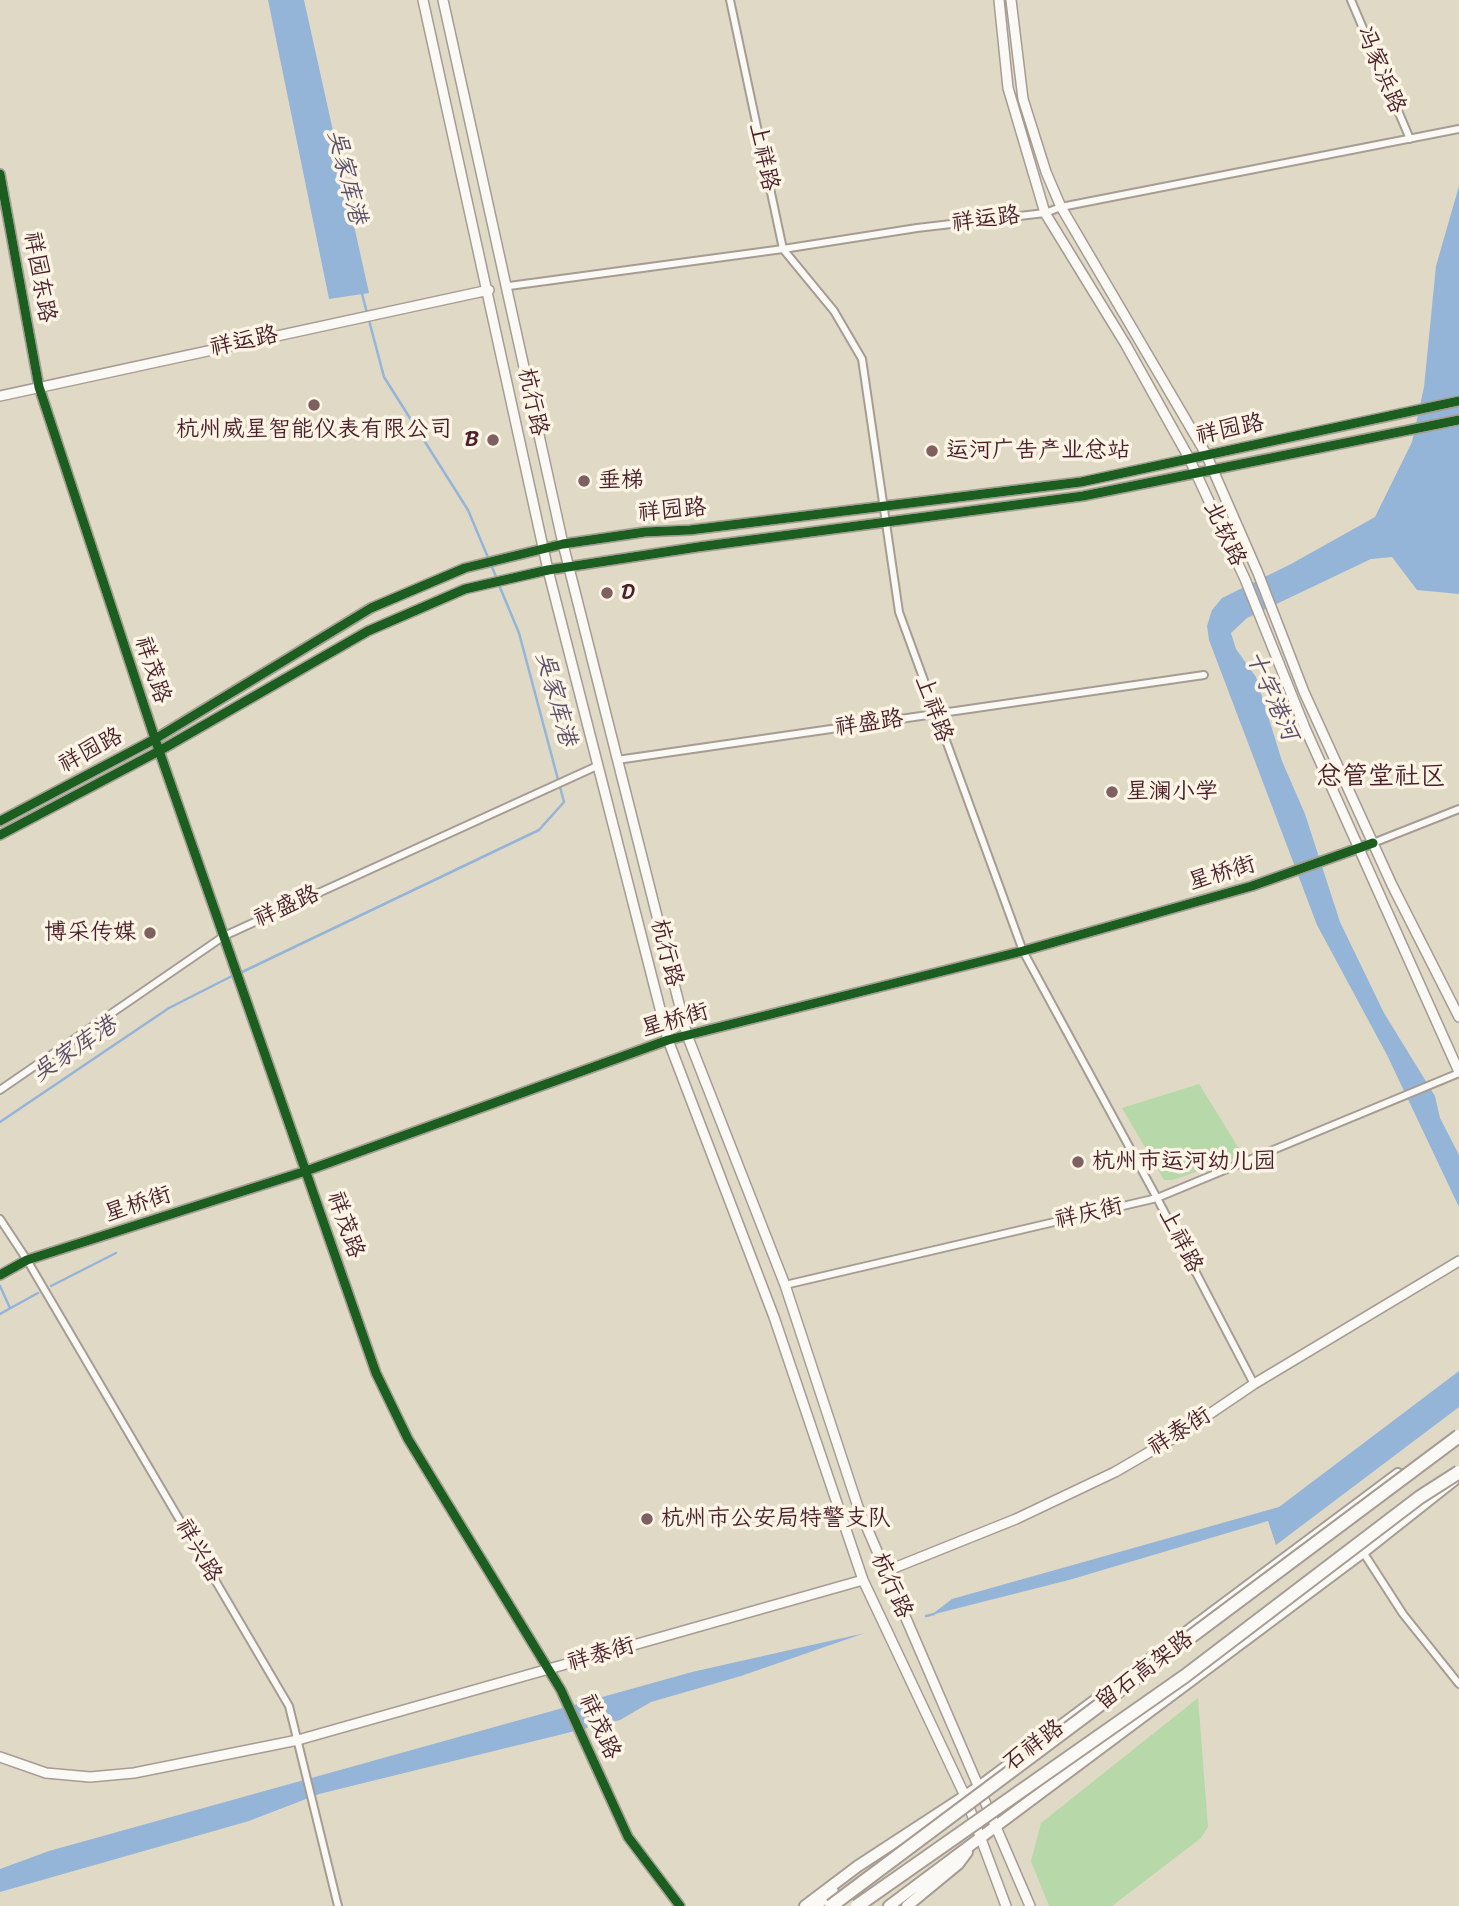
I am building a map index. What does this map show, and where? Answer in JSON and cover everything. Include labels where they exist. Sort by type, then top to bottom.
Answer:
[{"type":"highway","name":"留石高架路","points":[[813,1906],[831,1899],[1459,1436]]},
{"type":"highway","name":"留石高架路","points":[[858,1906],[1185,1676],[1459,1466]]},
{"type":"highway","name":"留石高架路","points":[[1420,1497],[1459,1474]]},
{"type":"main road","name":"石祥路","points":[[805,1906],[904,1835],[979,1787],[1459,1428]]},
{"type":"main road","name":"石祥路","points":[[889,1906],[1363,1552],[1459,1474]]},
{"type":"main road","points":[[831,1899],[895,1847],[904,1835]]},
{"type":"main road","points":[[907,1906],[958,1864],[978,1838]]},
{"type":"street","name":"杭行路","points":[[423,0],[489,290],[548,570],[668,1040],[774,1317],[863,1580],[965,1796],[978,1838],[1006,1906]]},
{"type":"street","name":"杭行路","points":[[443,0],[509,286],[563,544],[687,1035],[785,1285],[858,1507],[884,1572],[998,1825],[1030,1906]]},
{"type":"street","name":"上祥路","points":[[730,0],[783,249],[834,312],[862,359],[900,612],[934,714],[1023,951],[1254,1384]]},
{"type":"street","name":"北软路","points":[[999,0],[1008,88],[1045,213],[1126,345],[1189,458],[1245,579],[1305,728],[1459,1073]]},
{"type":"street","name":"北软路","points":[[1011,0],[1023,99],[1046,172],[1061,207],[1206,454],[1275,614],[1304,692],[1373,843],[1459,1017]]},
{"type":"street","name":"冯家浜路","points":[[1350,0],[1410,139]]},
{"type":"street","name":"祥运路","points":[[509,286],[917,228],[1045,213],[1061,207],[1459,129]]},
{"type":"street","name":"祥园东路","points":[[0,174],[39,387]]},
{"type":"street","name":"祥运路","points":[[0,396],[489,290]]},
{"type":"street","name":"祥茂路","points":[[39,387],[159,751],[388,1403],[561,1690],[628,1837],[680,1906]]},
{"type":"street","name":"祥园路","points":[[0,821],[155,739],[371,608],[465,568],[563,544],[645,532],[690,530],[1070,484],[1459,401]]},
{"type":"street","name":"祥园路","points":[[0,835],[159,751],[368,631],[464,589],[548,570],[1083,496],[1459,420]]},
{"type":"street","name":"祥盛路","points":[[617,760],[1204,675]]},
{"type":"street","name":"祥盛路","points":[[0,1090],[223,936],[597,766]]},
{"type":"street","points":[[1373,843],[1459,809]]},
{"type":"street","name":"星桥街","points":[[0,1275],[27,1260],[306,1171],[668,1040],[1023,951],[1289,873],[1373,843]]},
{"type":"street","name":"祥庆街","points":[[785,1285],[1157,1198],[1459,1073]]},
{"type":"street","name":"祥兴路","points":[[0,1219],[27,1260],[289,1706],[338,1906]]},
{"type":"street","name":"祥泰街","points":[[884,1572],[1016,1519],[1115,1472],[1177,1436],[1254,1384],[1459,1261]]},
{"type":"street","points":[[1363,1552],[1403,1614],[1459,1684]]},
{"type":"street","name":"祥泰街","points":[[0,1757],[46,1773],[90,1777],[134,1773],[298,1740],[863,1580]]},
{"type":"green space","points":[[1199,1084],[1243,1155],[1173,1180],[1164,1180],[1122,1108]]},
{"type":"green space","points":[[1198,1698],[1208,1827],[1201,1838],[1112,1906],[1049,1906],[1031,1861],[1041,1823]]},
{"type":"water","points":[[268,0],[304,0],[369,293],[329,299]]},
{"type":"water","points":[[1459,186],[1459,594],[1417,590],[1392,557],[1371,559],[1247,618],[1231,633],[1236,649],[1256,677],[1282,761],[1305,814],[1340,922],[1384,1013],[1435,1096],[1440,1118],[1459,1155],[1459,1207],[1387,1055],[1317,925],[1209,640],[1207,626],[1212,610],[1222,598],[1291,564],[1375,517],[1412,442],[1424,387],[1436,266]]},
{"type":"water","points":[[1459,1371],[1459,1407],[1276,1545],[1268,1521],[1069,1580],[931,1615],[952,1599],[1279,1507]]},
{"type":"water","points":[[865,1633],[741,1676],[651,1702],[620,1720],[319,1794],[249,1821],[0,1892],[0,1869],[49,1851],[692,1672]]},
{"type":"waterway","name":"吴家库港","points":[[362,294],[384,377],[468,510],[497,579]]},
{"type":"waterway","name":"吴家库港","points":[[240,973],[539,830],[564,802],[519,633],[499,585]]},
{"type":"waterway","name":"吴家库港","points":[[0,1122],[169,1008],[234,975]]},
{"type":"waterway","points":[[51,1286],[116,1253]]},
{"type":"waterway","name":"吴家库港","points":[[0,1286],[10,1308]]},
{"type":"waterway","points":[[0,1314],[38,1293]]},
{"type":"waterway","points":[[926,1616],[934,1614]]},
{"type":"cycle path","points":[[0,174],[39,387],[155,739],[376,1373],[408,1439],[561,1690],[628,1837],[680,1906]]},
{"type":"cycle path","points":[[0,821],[155,739],[371,608],[465,568],[563,544],[645,532],[690,530],[1081,482],[1459,401]]},
{"type":"cycle path","points":[[0,835],[159,751],[368,631],[465,589],[548,570],[698,547],[1083,496],[1459,420]]},
{"type":"cycle path","points":[[0,1275],[27,1260],[306,1171],[668,1040],[1023,951],[1252,886],[1373,843]]},
{"type":"place","name":"杭州威星智能仪表有限公司","points":[[314,405]]},
{"type":"place","name":"B","points":[[493,440]]},
{"type":"place","name":"运河广告产业总站","points":[[932,451]]},
{"type":"place","name":"垂梯","points":[[584,481]]},
{"type":"place","name":"D","points":[[607,593]]},
{"type":"place","name":"星澜小学","points":[[1112,792]]},
{"type":"place","name":"博采传媒","points":[[150,933]]},
{"type":"place","name":"杭州市运河幼儿园","points":[[1078,1162]]},
{"type":"place","name":"杭州市公安局特警支队","points":[[647,1519]]},
{"type":"district","name":"总管堂社区","points":[[1381,777]]},
{"type":"water label","name":"十字港河","points":[[1271,696]]}]
